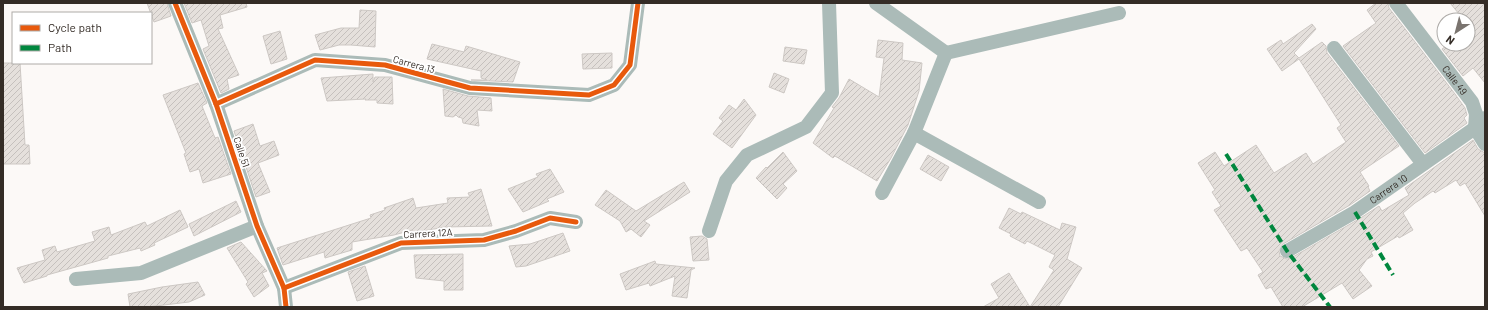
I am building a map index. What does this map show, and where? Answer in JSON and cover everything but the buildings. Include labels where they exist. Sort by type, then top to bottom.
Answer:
[{"type":"street","name":"Calle 51","points":[[175,3],[216,104],[257,226],[284,288],[286,307]]},
{"type":"street","name":"Carrera 13","points":[[216,104],[315,60],[385,65],[470,88],[589,95],[614,85],[630,65],[638,3]]},
{"type":"street","points":[[709,231],[726,181],[747,155],[806,127],[832,93],[829,3]]},
{"type":"street","points":[[876,3],[946,53],[1119,13]]},
{"type":"street","name":"Calle 49","points":[[1396,3],[1472,102],[1480,123],[1485,144]]},
{"type":"street","points":[[1334,48],[1423,164]]},
{"type":"street","points":[[882,193],[914,133],[946,53]]},
{"type":"street","name":"Carrera 10","points":[[1287,251],[1354,212],[1480,123]]},
{"type":"street","points":[[914,133],[1039,202]]},
{"type":"street","name":"Carrera 12A","points":[[284,288],[401,243],[484,240],[516,231],[550,218],[576,222]]},
{"type":"street","points":[[76,279],[141,272],[257,226]]},
{"type":"marked path","points":[[1226,154],[1287,251],[1330,307]]},
{"type":"marked path","points":[[1355,212],[1393,275]]},
{"type":"cycle path","points":[[175,3],[216,104],[257,226],[284,288],[286,307]]},
{"type":"cycle path","points":[[216,104],[315,60],[385,65],[470,88],[589,95],[614,85],[630,65],[638,3]]},
{"type":"cycle path","points":[[284,288],[401,243],[484,240],[516,231],[550,218],[576,222]]}]
